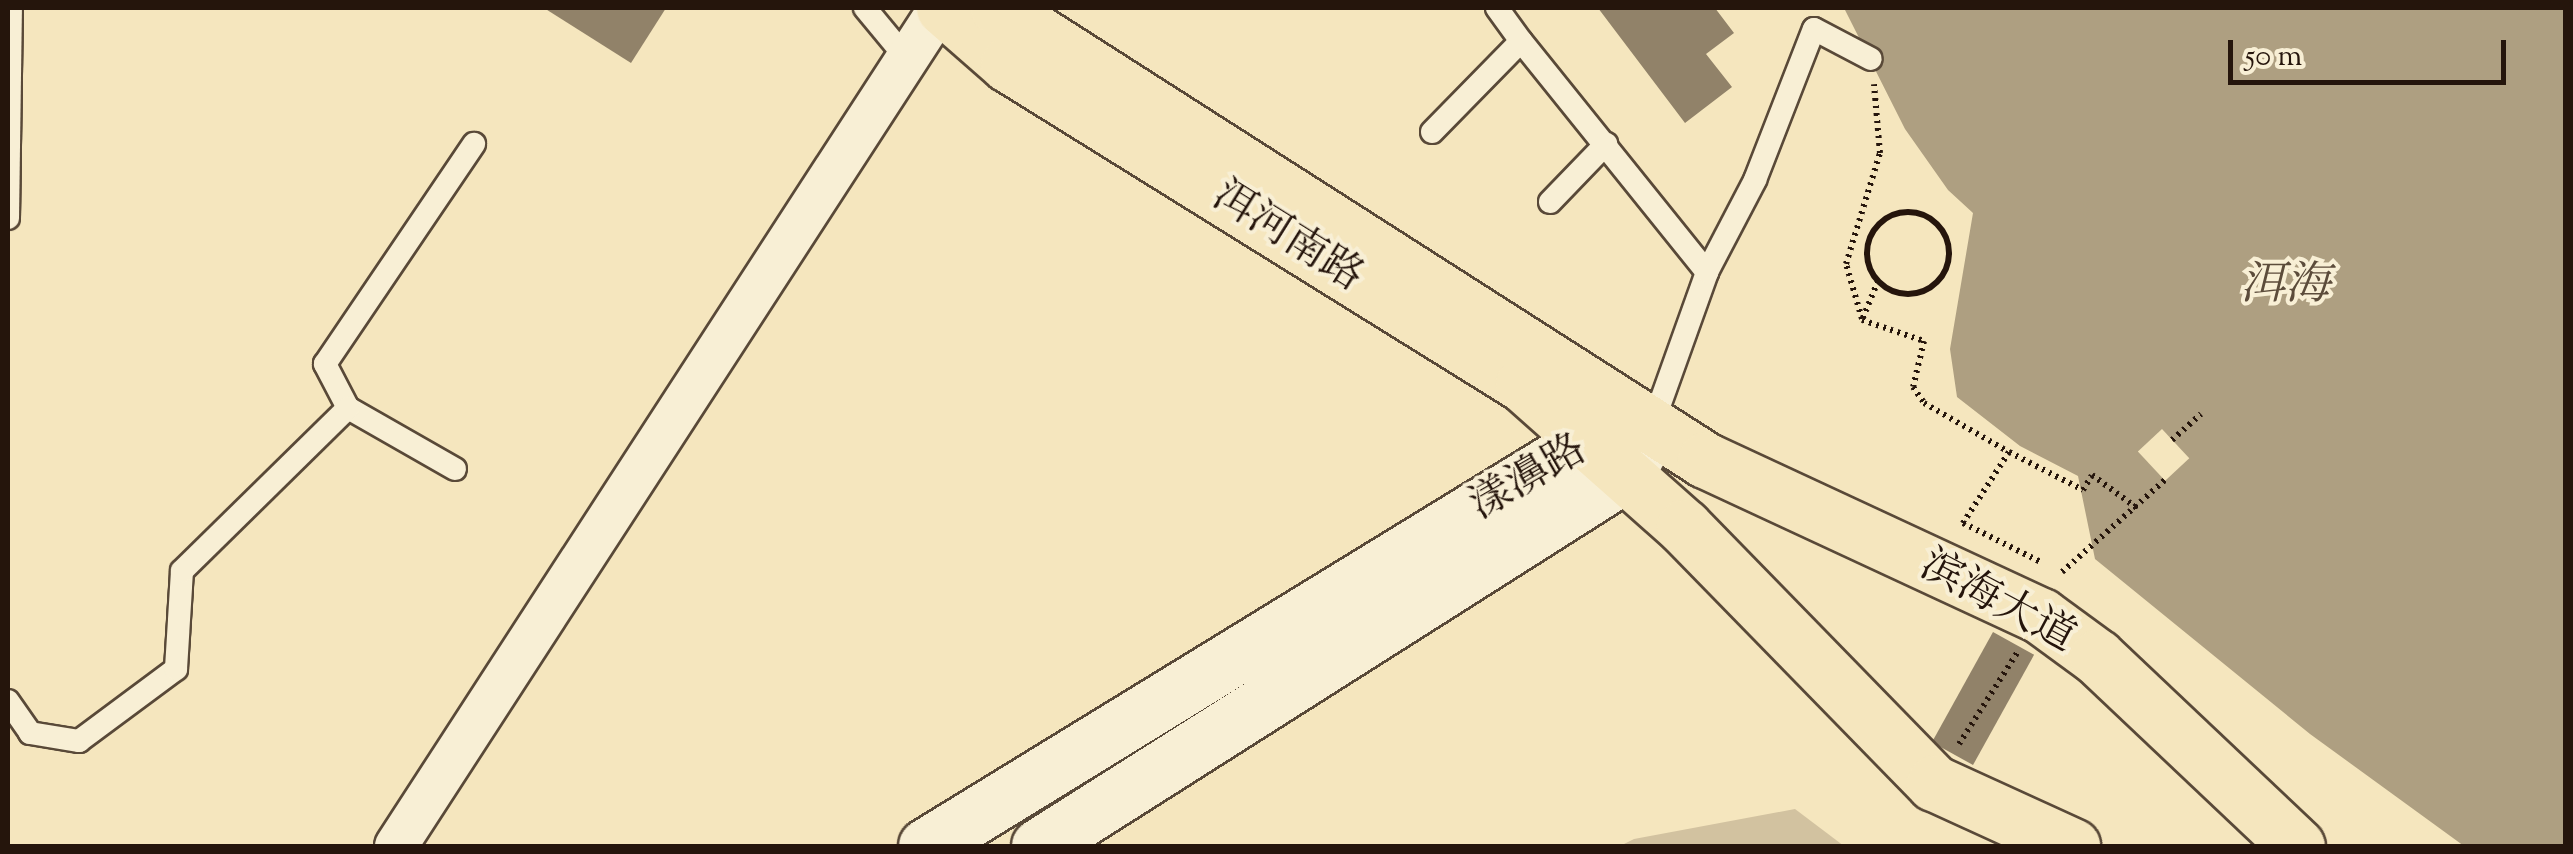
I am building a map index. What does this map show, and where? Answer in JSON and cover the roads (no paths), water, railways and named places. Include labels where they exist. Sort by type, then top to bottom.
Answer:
[{"type":"main road","name":"洱河南路","points":[[942,8],[1008,64],[1623,446]]},
{"type":"main road","name":"洱河南路","points":[[998,8],[1623,446]]},
{"type":"main road","name":"滨海大道","points":[[1623,446],[2052,594],[2097,657],[2296,846]]},
{"type":"main road","points":[[1623,446],[1934,783],[2072,846]]},
{"type":"main road","name":"漾濞路","points":[[926,846],[1623,446]]},
{"type":"main road","name":"漾濞路","points":[[1038,846],[1623,446]]},
{"type":"street","points":[[396,846],[942,8]]},
{"type":"lane","points":[[8,218],[11,8]]},
{"type":"lane","points":[[865,8],[908,60]]},
{"type":"lane","points":[[1497,8],[1707,272]]},
{"type":"lane","points":[[1623,446],[1755,180],[1810,18],[1871,59]]},
{"type":"lane","points":[[1432,132],[1522,40]]},
{"type":"lane","points":[[456,469],[348,408],[325,364],[474,144]]},
{"type":"lane","points":[[1550,202],[1606,144]]},
{"type":"lane","points":[[8,700],[30,734],[79,742],[176,669],[182,571],[348,408]]},
{"type":"water","name":"洱海","points":[[1844,8],[2565,8],[2565,846],[2464,846],[2310,734],[2095,559],[2078,476],[2020,446],[1957,397],[1950,349],[1973,213],[1948,190],[1905,129]]}]
